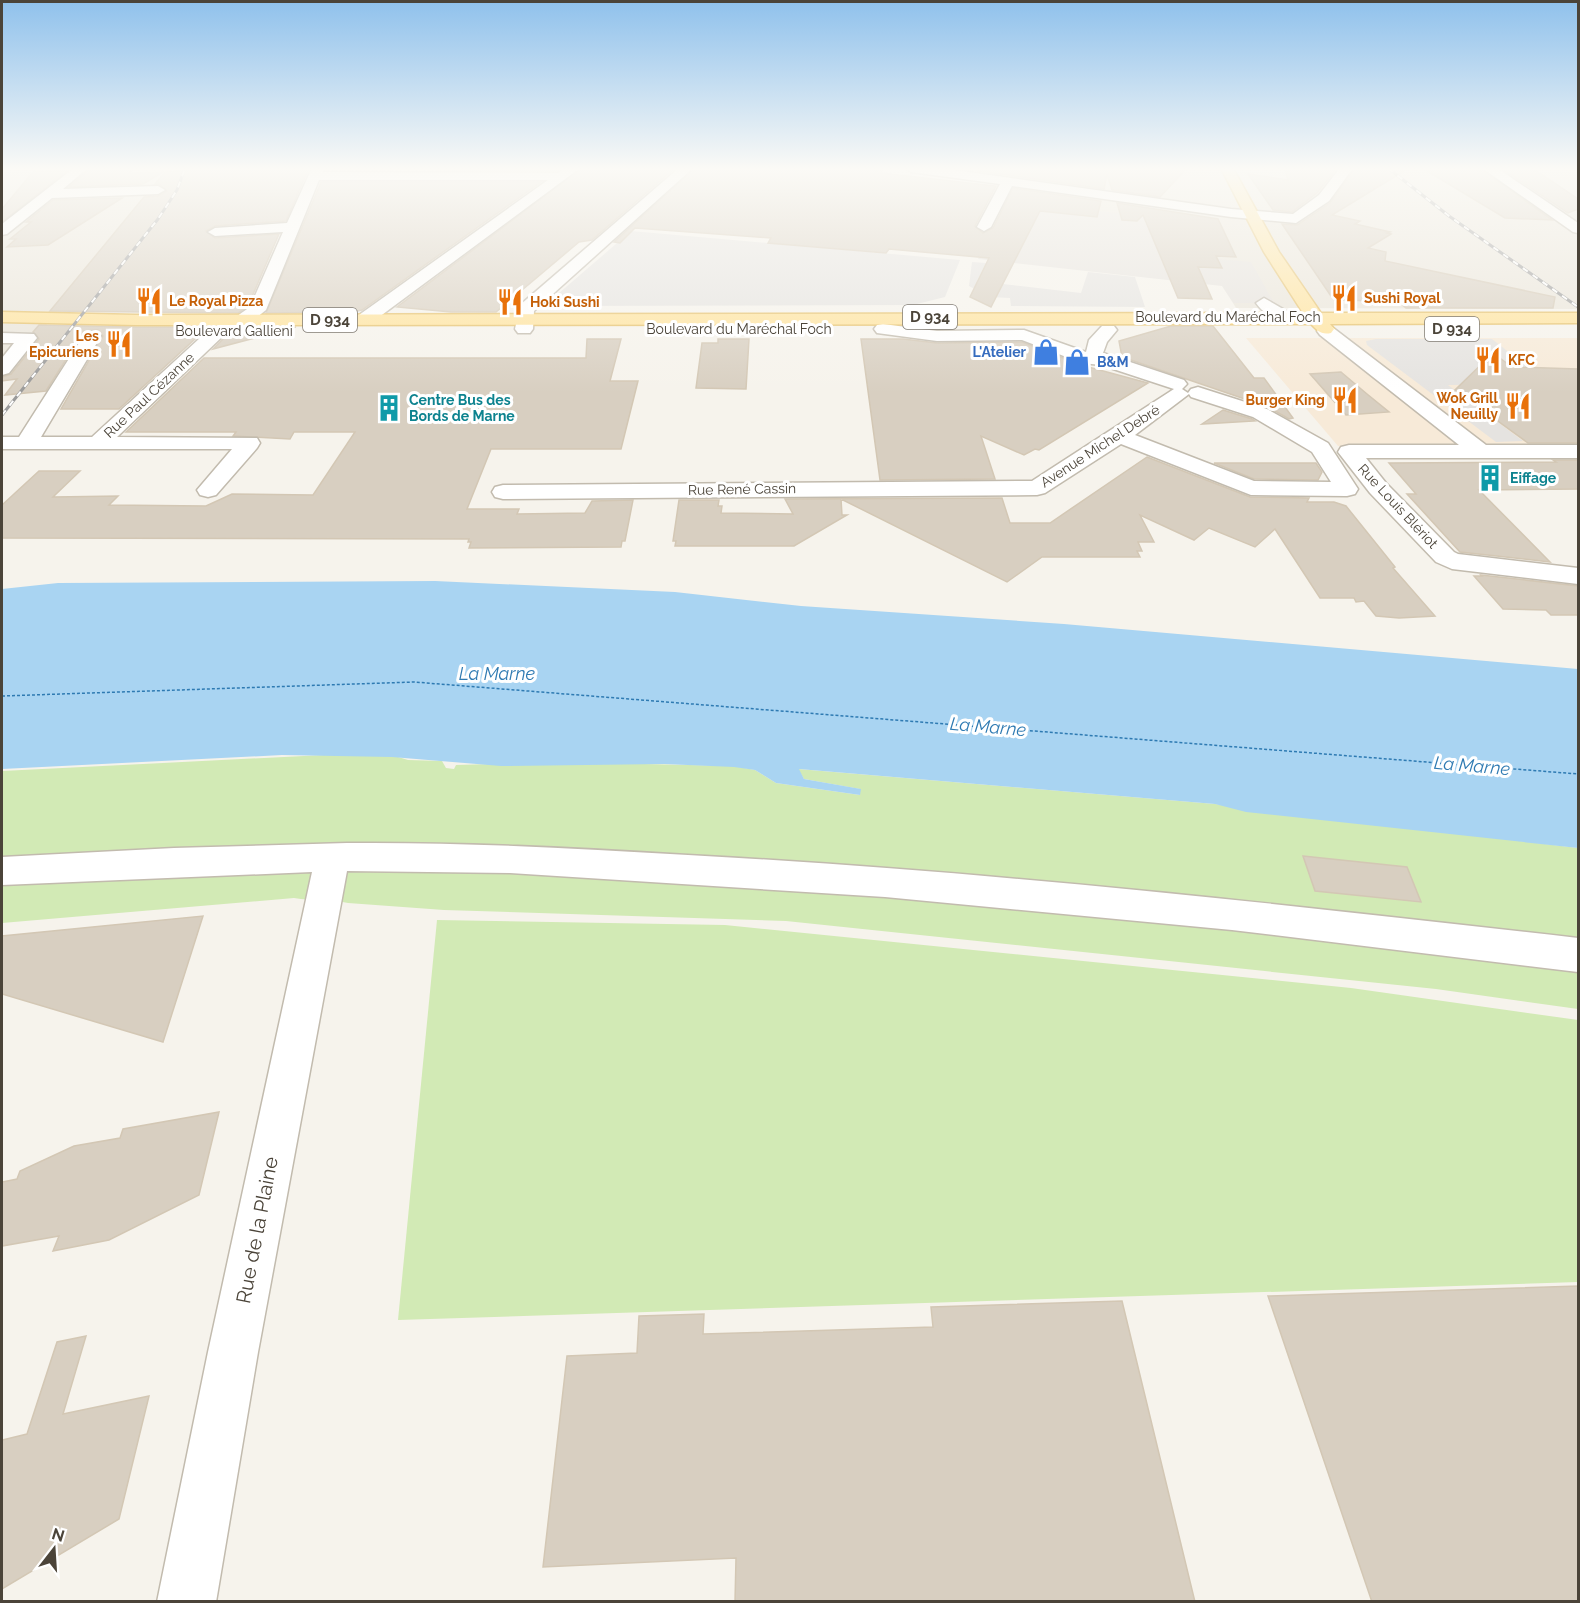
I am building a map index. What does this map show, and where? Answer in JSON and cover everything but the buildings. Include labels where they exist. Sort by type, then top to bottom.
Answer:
[{"type":"main road","points":[[1266,243],[1320,324]]},
{"type":"main road","name":"Boulevard Gallieni","points":[[2,317],[524,321]]},
{"type":"main road","name":"Boulevard du Maréchal Foch","points":[[1024,327],[1284,317],[1320,324]]},
{"type":"main road","name":"Boulevard Gallieni","points":[[6,334],[35,324],[70,318]]},
{"type":"main road","name":"D 934","points":[[1320,324],[1431,323],[1480,318],[1578,318]]},
{"type":"main road","name":"Boulevard Gallieni","points":[[6,334],[218,331],[524,321]]},
{"type":"main road","name":"Boulevard du Maréchal Foch","points":[[524,321],[1108,330],[1227,330],[1320,324],[1578,327]]},
{"type":"main road","name":"Boulevard du Maréchal Foch","points":[[524,321],[883,329]]},
{"type":"street","points":[[218,331],[245,320],[257,310],[286,243]]},
{"type":"street","points":[[365,319],[471,243]]},
{"type":"street","points":[[524,321],[526,309],[602,243]]},
{"type":"street","points":[[1264,303],[1284,317]]},
{"type":"street","points":[[1320,324],[1480,451],[1578,451]]},
{"type":"street","points":[[883,329],[937,336],[1024,327],[1089,359],[1099,355],[1185,390],[1260,413],[1320,448],[1347,489],[1251,488],[1119,436]]},
{"type":"street","points":[[1099,355],[1098,340],[1108,330]]},
{"type":"street","name":"Rue Paul Cézanne","points":[[2,443],[98,443],[218,331]]},
{"type":"street","points":[[2,369],[28,338],[6,334]]},
{"type":"street","points":[[26,443],[92,336]]},
{"type":"street","name":"Avenue Michel Debré","points":[[981,487],[1037,488],[1119,436],[1185,390]]},
{"type":"street","points":[[98,443],[249,443],[208,490]]},
{"type":"street","name":"Rue Louis Blériot","points":[[1480,451],[1349,452],[1378,488],[1445,557],[1452,561],[1578,576]]},
{"type":"street","name":"Rue René Cassin","points":[[503,492],[981,487]]},
{"type":"street","points":[[2,871],[132,864],[466,857],[821,877],[1196,911],[1578,956]]},
{"type":"street","name":"Rue de la Plaine","points":[[186,1602],[240,1317],[332,859]]},
{"type":"shaded area","points":[[2,243],[117,243],[57,311],[2,382]]},
{"type":"shaded area","points":[[617,243],[765,243],[960,260],[945,297],[913,305],[544,306]]},
{"type":"shaded area","points":[[986,243],[1191,243],[1198,257],[1251,262],[1274,303],[1233,303],[1222,286],[978,259]]},
{"type":"shaded area","points":[[1150,243],[1578,243],[1578,309],[1236,308],[1233,303],[1274,302],[1220,260],[1198,257]]},
{"type":"shaded area","points":[[972,262],[986,263],[977,281],[1081,293],[1088,272],[1135,277],[1145,307],[1011,306],[1010,298],[990,297],[969,286]]},
{"type":"shaded area","points":[[1246,338],[1578,338],[1578,447],[1338,446]]},
{"type":"shaded area","points":[[1376,339],[1492,339],[1549,384],[1448,385],[1523,441],[1496,442],[1367,345],[1366,341]]},
{"type":"green space","points":[[344,754],[442,761],[446,768],[454,769],[456,765],[525,763],[734,766],[755,770],[776,783],[860,795],[860,789],[804,779],[798,769],[1215,804],[1578,848],[1578,1009],[1436,989],[786,921],[444,910],[294,898],[2,923],[2,771]]},
{"type":"green space","points":[[437,920],[725,925],[1351,988],[1578,1020],[1578,1282],[398,1320]]},
{"type":"water","name":"La Marne","points":[[435,581],[675,592],[801,606],[1064,624],[1578,669],[1578,848],[1246,812],[1215,804],[799,769],[804,779],[861,789],[860,795],[776,783],[755,770],[664,764],[501,766],[392,757],[282,755],[2,769],[2,589],[58,583]]},
{"type":"ferry route","points":[[2,696],[414,682],[1578,774]]},
{"type":"railway","points":[[2,415],[139,243]]},
{"type":"railway","points":[[1487,243],[1578,307]]},
{"type":"place","name":"Sushi Royal","points":[[1344,298]]},
{"type":"place","name":"Le Royal Pizza","points":[[149,301]]},
{"type":"place","name":"Hoki Sushi","points":[[510,302]]},
{"type":"place","name":"Les Epicuriens","points":[[119,344]]},
{"type":"place","name":"L'Atelier","points":[[1046,352]]},
{"type":"place","name":"KFC","points":[[1488,360]]},
{"type":"place","name":"B&M","points":[[1077,362]]},
{"type":"place","name":"Burger King","points":[[1345,400]]},
{"type":"place","name":"Wok Grill Neuilly","points":[[1518,406]]},
{"type":"place","name":"Centre Bus des Bords de Marne","points":[[389,408]]},
{"type":"place","name":"Eiffage","points":[[1490,478]]}]
